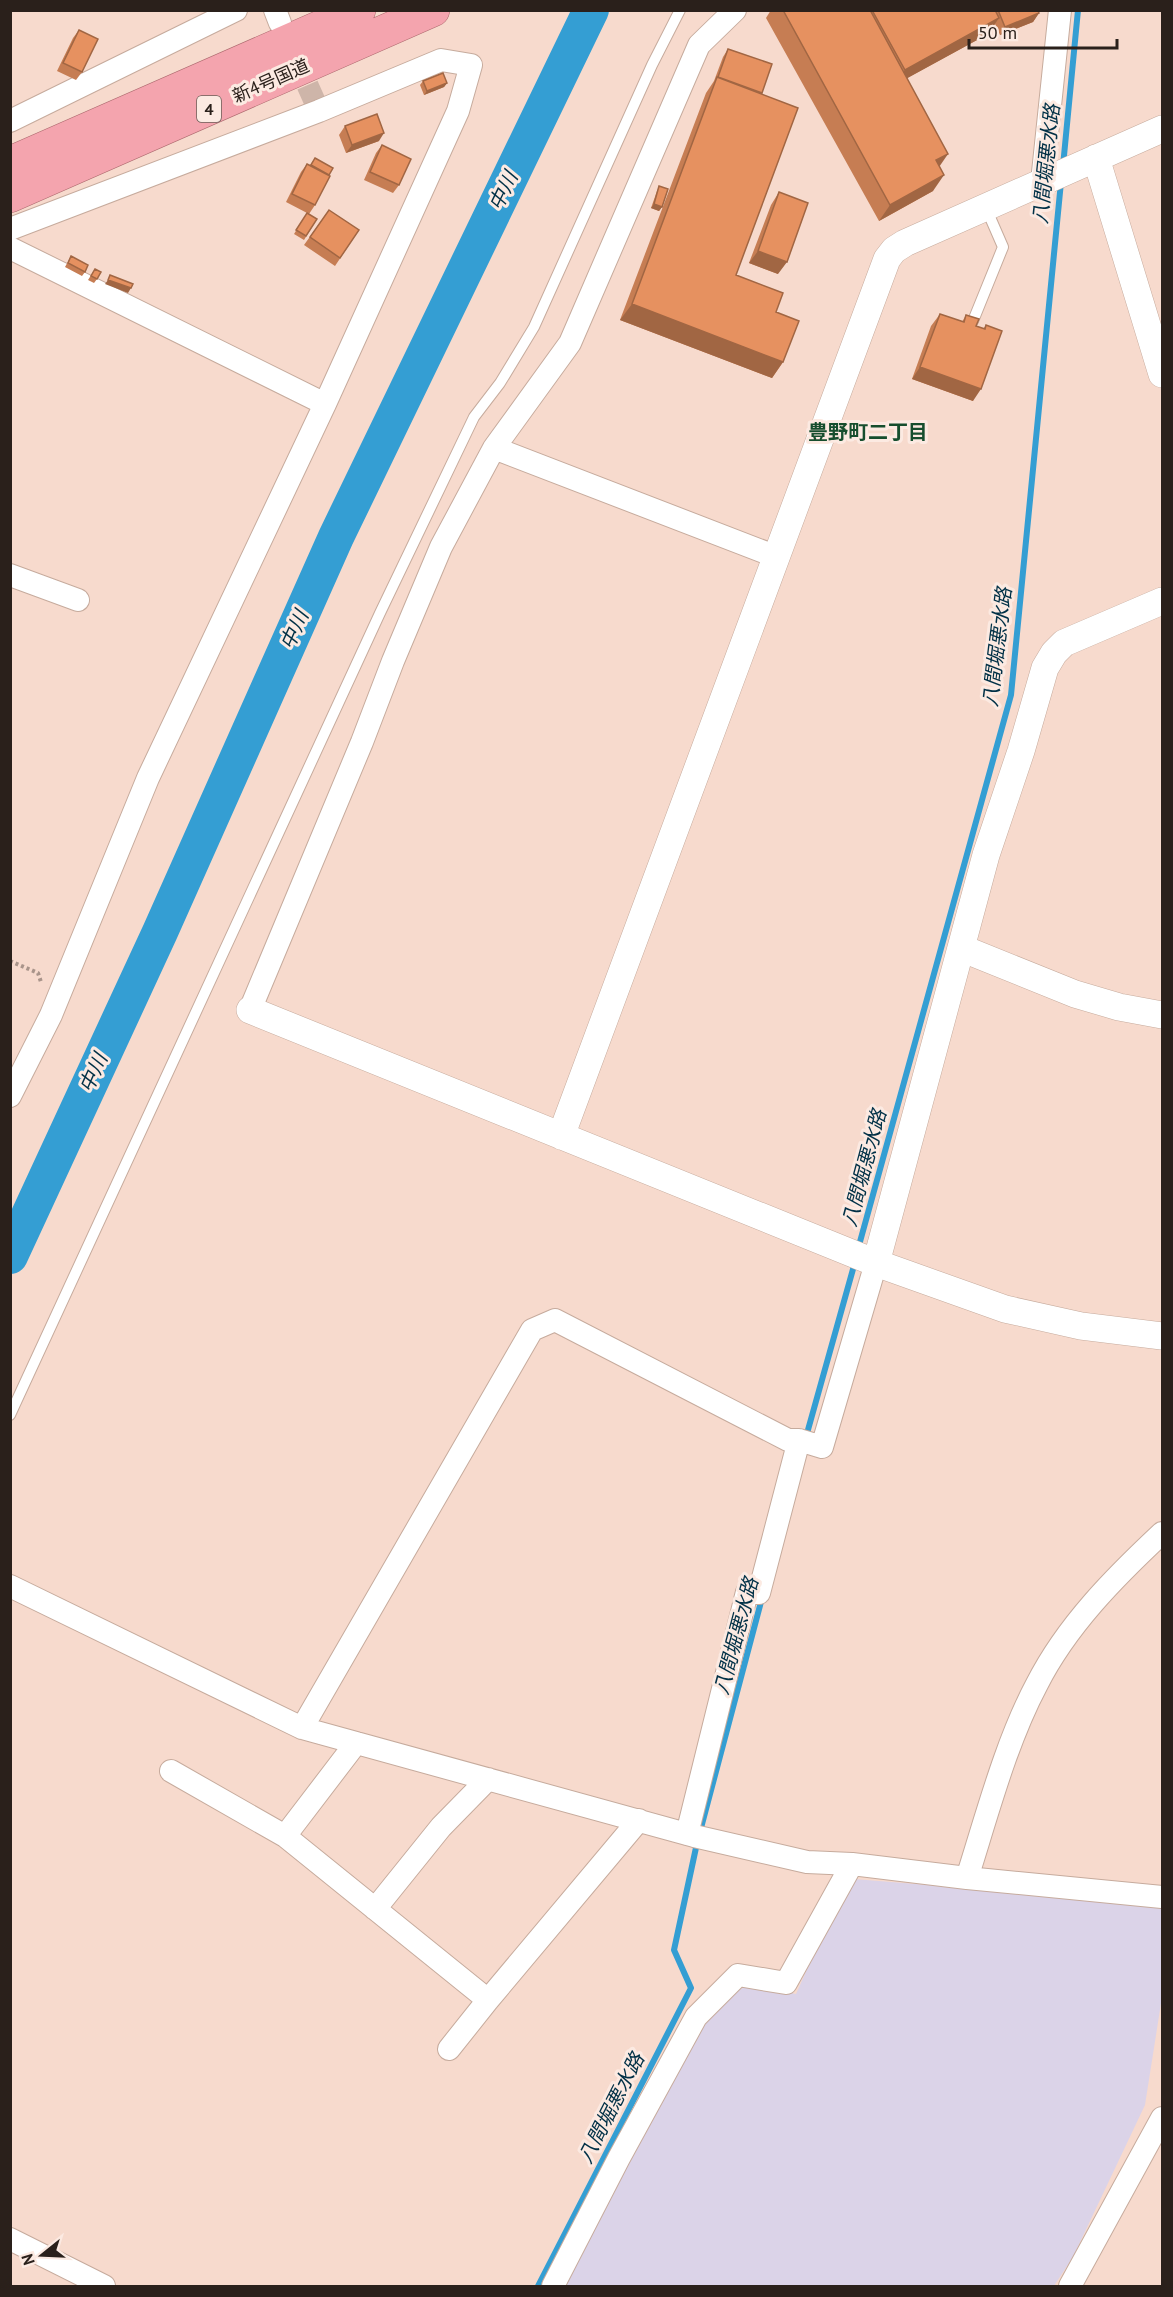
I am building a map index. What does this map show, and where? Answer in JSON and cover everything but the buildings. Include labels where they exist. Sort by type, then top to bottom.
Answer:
[{"type":"highway","name":"新4号国道","points":[[10,163],[359,10]]},
{"type":"highway","name":"新4号国道","points":[[10,196],[420,16]]},
{"type":"street","points":[[10,121],[236,10]]},
{"type":"street","points":[[735,10],[699,45],[570,344],[494,448],[441,547],[250,1010],[872,1262],[1005,1309],[1082,1326],[1162,1336]]},
{"type":"street","points":[[1045,180],[1060,10]]},
{"type":"street","points":[[10,229],[319,111],[441,60],[471,65],[458,111],[325,404],[148,778],[51,1015],[10,1096]]},
{"type":"street","points":[[561,1136],[887,259],[894,250],[905,243],[1162,129]]},
{"type":"street","points":[[1086,163],[1162,374]]},
{"type":"street","points":[[10,248],[325,404]]},
{"type":"street","points":[[494,448],[777,557]]},
{"type":"street","points":[[10,575],[78,600]]},
{"type":"street","points":[[302,1728],[532,1330],[555,1320],[788,1440],[822,1447],[986,855],[1021,751],[1045,668],[1054,652],[1064,644],[1162,601]]},
{"type":"street","points":[[960,948],[1075,994],[1119,1007],[1162,1015]]},
{"type":"street","points":[[698,1836],[747,1592],[759,1593],[806,1442]]},
{"type":"street","points":[[967,1878],[1006,1759],[1037,1683],[1080,1617],[1162,1533]]},
{"type":"street","points":[[10,1586],[302,1728],[698,1836],[807,1862],[852,1864],[1162,1897]]},
{"type":"street","points":[[285,1836],[356,1743]]},
{"type":"street","points":[[171,1771],[285,1836],[488,2000]]},
{"type":"street","points":[[375,1909],[441,1827],[488,1779]]},
{"type":"street","points":[[449,2049],[639,1820]]},
{"type":"street","points":[[553,2286],[619,2158],[696,2017],[738,1975],[786,1983],[852,1864]]},
{"type":"street","points":[[1071,2286],[1162,2118]]},
{"type":"street","points":[[10,2239],[104,2286]]},
{"type":"lane","points":[[10,1415],[380,613],[474,417],[500,382],[534,327],[652,65],[680,10]]},
{"type":"lane","points":[[972,321],[1003,247],[985,207]]},
{"type":"path","points":[[10,961],[38,973],[51,1015]]},
{"type":"shaded area","points":[[854,1879],[1162,1904],[1162,1997],[1145,2105],[1073,2257],[1054,2286],[562,2286],[704,2017],[729,1992],[754,1985],[796,1994],[844,1886]]},
{"type":"waterway","name":"中川","points":[[10,1256],[160,932],[336,537],[591,10]]},
{"type":"waterway","name":"八間堀悪水路","points":[[1063,166],[1078,10]]},
{"type":"waterway","name":"八間堀悪水路","points":[[858,1249],[1011,695],[1061,182]]},
{"type":"waterway","name":"八間堀悪水路","points":[[806,1437],[855,1262]]},
{"type":"waterway","name":"八間堀悪水路","points":[[538,2286],[691,1988],[674,1950],[697,1843],[762,1598]]},
{"type":"tunnel","points":[[294,55],[319,111]]},
{"type":"district","name":"豊野町二丁目","points":[[868,432]]}]
